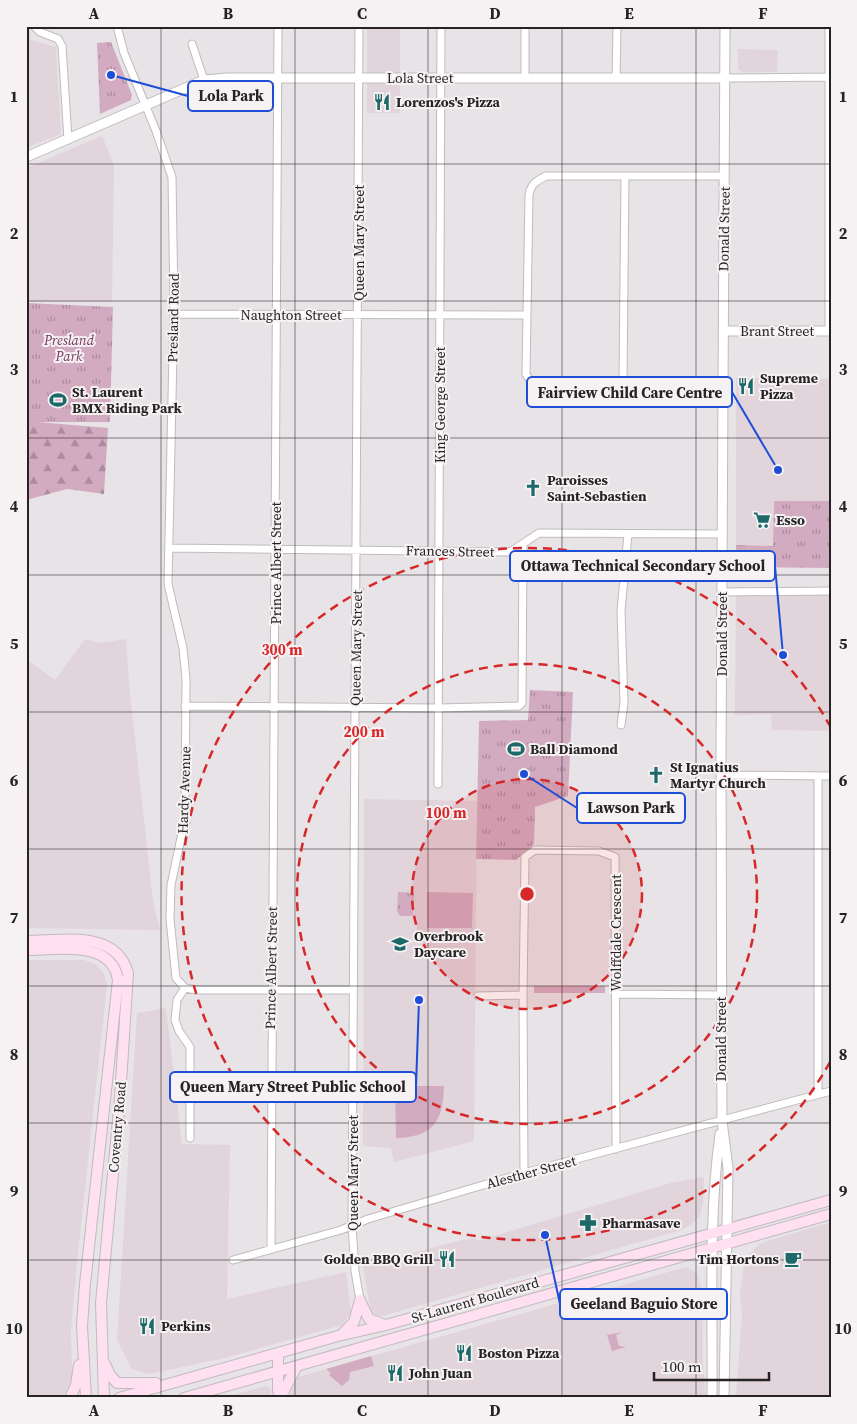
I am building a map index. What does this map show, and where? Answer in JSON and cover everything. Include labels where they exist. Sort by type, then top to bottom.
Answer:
[{"type":"main road","name":"Coventry Road","points":[[26,941],[100,943],[116,952],[126,966],[128,974],[120,1107],[102,1284],[104,1398]]},
{"type":"main road","name":"Coventry Road","points":[[26,950],[96,952],[113,964],[118,980],[86,1262],[82,1345],[86,1398]]},
{"type":"main road","name":"St-Laurent Boulevard","points":[[119,1398],[831,1200]]},
{"type":"main road","name":"St-Laurent Boulevard","points":[[184,1398],[831,1214]]},
{"type":"main road","points":[[360,1300],[369,1319],[386,1325]]},
{"type":"main road","points":[[338,1336],[352,1326],[360,1300]]},
{"type":"main road","points":[[102,1336],[106,1368],[117,1383],[175,1382]]},
{"type":"main road","points":[[70,1398],[76,1385],[82,1345]]},
{"type":"main road","points":[[278,1353],[280,1370],[278,1390],[280,1397]]},
{"type":"main road","points":[[280,1397],[297,1366]]},
{"type":"street","points":[[34,26],[40,32],[58,39],[62,46],[68,140]]},
{"type":"street","name":"Presland Road","points":[[117,26],[123,50],[172,177],[174,314],[169,594],[183,648]]},
{"type":"street","name":"Prince Albert Street","points":[[271,1249],[278,26]]},
{"type":"street","name":"Queen Mary Street","points":[[359,26],[359,315],[352,1225],[355,1271],[360,1300]]},
{"type":"street","name":"King George Street","points":[[438,784],[441,26]]},
{"type":"street","points":[[525,26],[525,78]]},
{"type":"street","points":[[616,79],[617,26]]},
{"type":"street","name":"Donald Street","points":[[724,1398],[728,1168],[722,1121],[721,995],[725,26]]},
{"type":"street","points":[[829,26],[830,331]]},
{"type":"street","points":[[192,44],[204,80]]},
{"type":"street","name":"Lola Street","points":[[26,157],[204,80],[278,78],[616,79],[830,77]]},
{"type":"street","points":[[724,176],[546,176],[535,182],[530,187],[528,195],[526,374],[530,382],[548,386],[623,382],[724,386]]},
{"type":"street","points":[[623,382],[625,176]]},
{"type":"street","name":"Naughton Street","points":[[174,314],[527,315]]},
{"type":"street","name":"Brant Street","points":[[723,331],[830,331]]},
{"type":"street","name":"Frances Street","points":[[170,548],[510,552],[523,546],[529,538],[539,533],[723,534]]},
{"type":"street","points":[[621,725],[624,703],[621,611],[628,534]]},
{"type":"street","points":[[185,706],[439,708],[519,706],[522,703],[523,546]]},
{"type":"street","points":[[722,592],[831,591]]},
{"type":"street","name":"Hardy Avenue","points":[[183,648],[186,680],[184,824],[170,898],[175,972],[178,982],[185,988]]},
{"type":"street","points":[[721,776],[831,776]]},
{"type":"street","points":[[818,776],[818,1094]]},
{"type":"street","name":"Wolffdale Crescent","points":[[524,1173],[523,995],[525,857],[535,850],[599,851],[615,857],[616,1149]]},
{"type":"street","points":[[190,1138],[190,1047],[188,1040],[178,1031],[175,1020],[177,1000],[185,988],[203,990],[353,990]]},
{"type":"street","points":[[616,994],[721,995]]},
{"type":"street","points":[[478,996],[523,995]]},
{"type":"street","name":"Alesther Street","points":[[233,1260],[524,1173],[831,1091]]},
{"type":"street","name":"Donald Street","points":[[712,1398],[715,1167],[722,1121]]},
{"type":"shaded area","points":[[26,26],[29,26],[31,40],[56,47],[61,134],[26,148]]},
{"type":"shaded area","points":[[367,26],[400,26],[400,113],[367,113]]},
{"type":"shaded area","points":[[738,49],[778,50],[777,72],[742,72],[738,69]]},
{"type":"shaded area","points":[[102,136],[114,165],[112,302],[26,302],[26,168]]},
{"type":"shaded area","points":[[736,378],[831,379],[831,501],[774,501],[773,547],[736,545]]},
{"type":"shaded area","points":[[736,595],[831,595],[831,731],[772,730],[771,714],[735,715]]},
{"type":"shaded area","points":[[85,639],[100,643],[126,639],[129,684],[153,901],[160,930],[26,928],[26,659],[55,680]]},
{"type":"shaded area","points":[[364,799],[477,801],[474,1141],[394,1162],[391,1148],[363,1146]]},
{"type":"shaded area","points":[[26,960],[84,960],[96,964],[104,974],[107,985],[77,1262],[71,1332],[72,1375],[63,1398],[26,1398]]},
{"type":"shaded area","points":[[166,1008],[182,1144],[230,1145],[227,1299],[346,1272],[351,1313],[342,1325],[225,1358],[149,1374],[132,1369],[117,1340],[137,1013]]},
{"type":"shaded area","points":[[704,1177],[703,1202],[700,1216],[692,1224],[681,1230],[386,1315],[376,1317],[370,1307],[363,1266],[458,1241],[475,1238],[477,1241],[671,1183]]},
{"type":"shaded area","points":[[831,1222],[831,1398],[736,1398],[742,1315],[740,1292],[745,1258],[761,1243]]},
{"type":"shaded area","points":[[686,1267],[697,1273],[702,1291],[703,1364],[706,1398],[288,1398],[298,1377]]},
{"type":"shaded area","points":[[266,1386],[271,1390],[271,1398],[222,1398]]},
{"type":"green space","points":[[111,42],[132,95],[131,100],[100,114],[97,43]]},
{"type":"green space","name":"Presland Park","points":[[26,303],[113,307],[110,422],[26,422]]},
{"type":"green space","points":[[26,421],[108,428],[104,494],[67,489],[26,500]]},
{"type":"green space","points":[[774,501],[831,501],[831,568],[736,567],[736,545],[773,546]]},
{"type":"green space","points":[[530,690],[573,692],[568,796],[535,807],[534,844],[516,860],[476,859],[479,721],[528,720]]},
{"type":"green space","points":[[398,892],[414,893],[413,916],[400,916],[397,911]]},
{"type":"green space","points":[[427,892],[473,893],[472,928],[427,928]]},
{"type":"green space","points":[[534,986],[605,986],[605,993],[534,993]]},
{"type":"green space","points":[[398,1086],[444,1086],[438,1118],[428,1130],[409,1137],[396,1138],[395,1089]]},
{"type":"green space","points":[[622,1332],[616,1335],[619,1346],[626,1347],[612,1351],[607,1335]]},
{"type":"green space","points":[[371,1356],[374,1366],[350,1372],[349,1380],[342,1386],[329,1375],[331,1373],[326,1369]]},
{"type":"place","name":"Lola Park","points":[[111,75]]},
{"type":"place","name":"Lorenzos's Pizza","points":[[382,102]]},
{"type":"place","name":"Supreme Pizza","points":[[746,386]]},
{"type":"place","name":"St. Laurent BMX Riding Park","points":[[58,400]]},
{"type":"place","name":"Fairview Child Care Centre","points":[[778,470]]},
{"type":"place","name":"Paroisses Saint-Sebastien","points":[[533,488]]},
{"type":"place","name":"Esso","points":[[762,520]]},
{"type":"place","name":"Ottawa Technical Secondary School","points":[[783,655]]},
{"type":"place","name":"Ball Diamond","points":[[516,749]]},
{"type":"place","name":"Lawson Park","points":[[524,774]]},
{"type":"place","name":"St Ignatius Martyr Church","points":[[656,775]]},
{"type":"place","name":"Overbrook Daycare","points":[[400,944]]},
{"type":"place","name":"Queen Mary Street Public School","points":[[419,1000]]},
{"type":"place","name":"Pharmasave","points":[[588,1223]]},
{"type":"place","name":"Geeland Baguio Store","points":[[545,1235]]},
{"type":"place","name":"Golden BBQ Grill","points":[[447,1259]]},
{"type":"place","name":"Tim Hortons","points":[[793,1259]]},
{"type":"place","name":"Perkins","points":[[147,1326]]},
{"type":"place","name":"Boston Pizza","points":[[464,1353]]},
{"type":"place","name":"John Juan","points":[[395,1373]]}]
